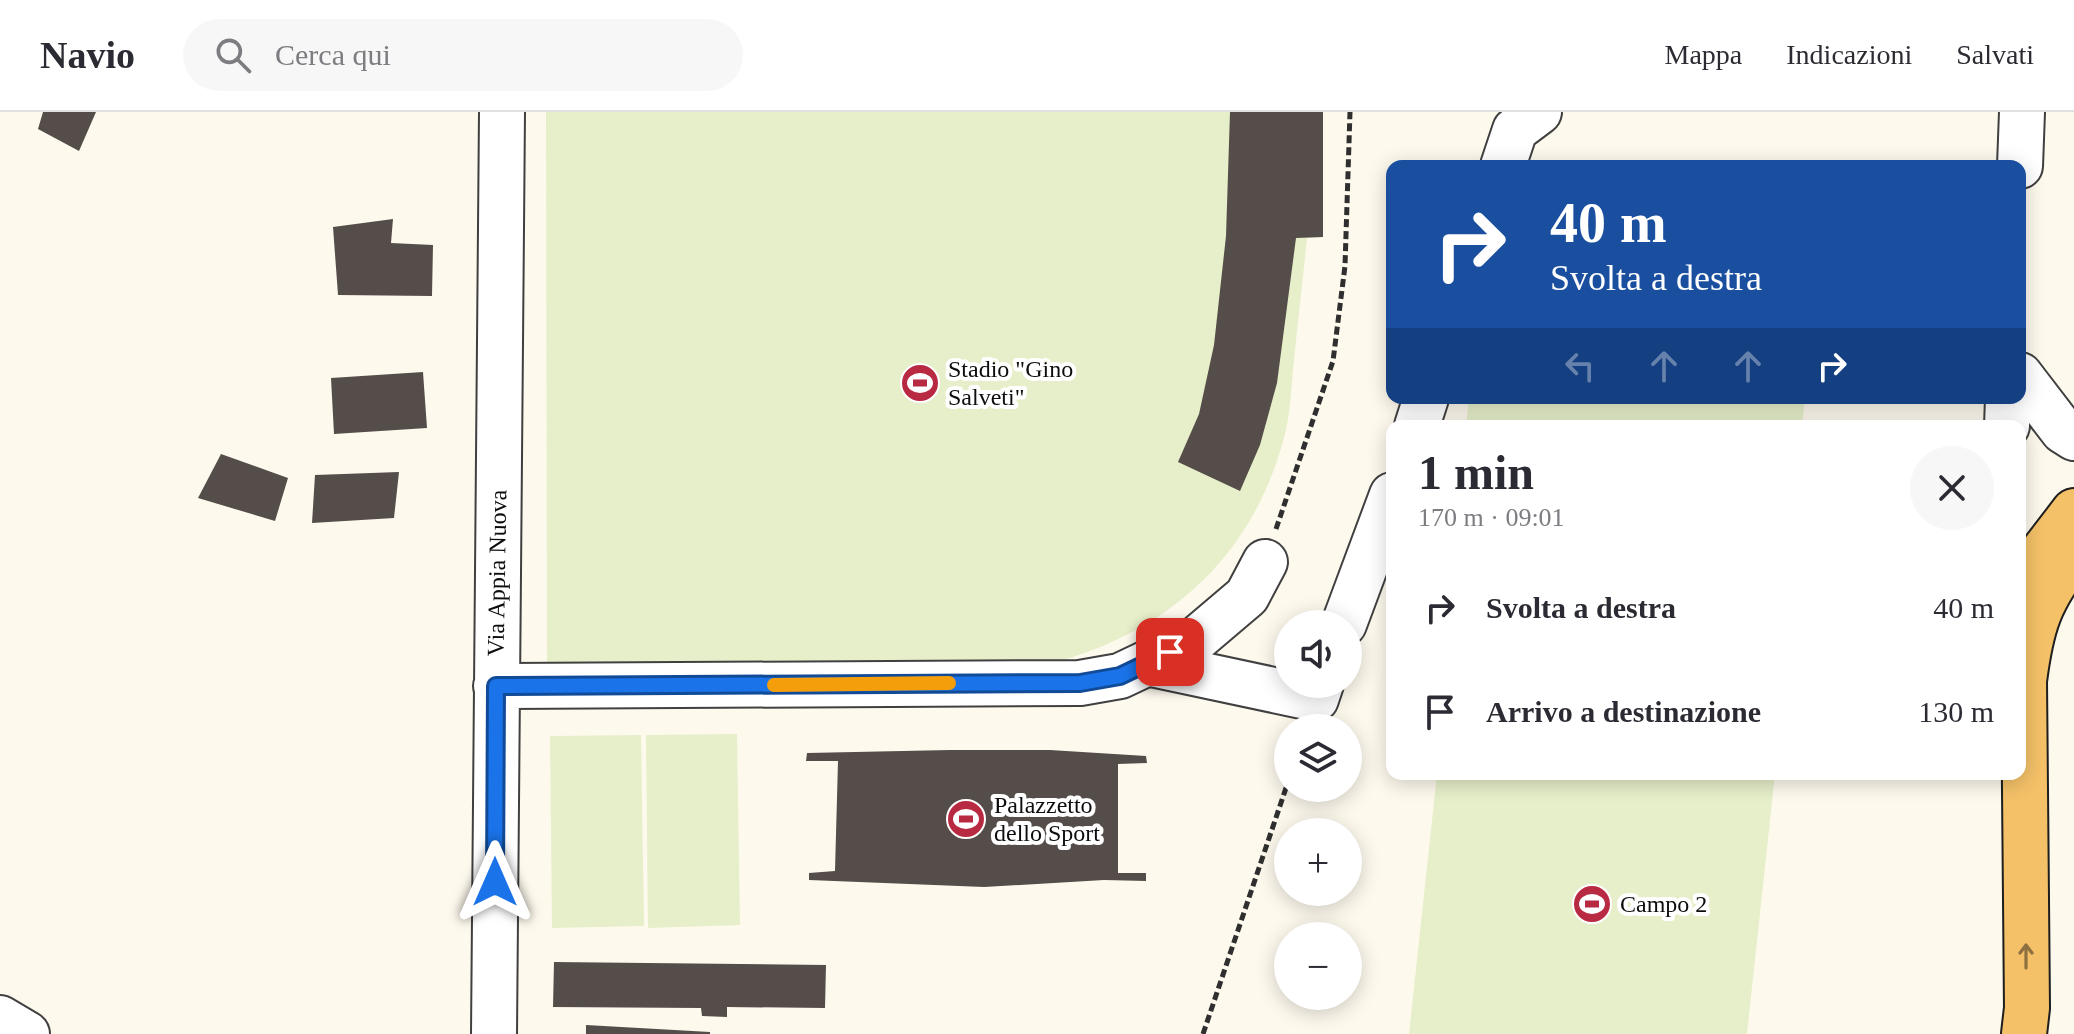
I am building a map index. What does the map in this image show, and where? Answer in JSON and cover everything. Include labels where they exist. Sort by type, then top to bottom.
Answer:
[{"type":"main road","points":[[2026,571],[2074,511]]},
{"type":"main road","points":[[2026,665],[2030,634],[2051,584],[2074,556]]},
{"type":"main road","points":[[1996,1034],[1999,1007],[1997,780]]},
{"type":"main road","points":[[2024,1034],[2027,993],[2025,780]]},
{"type":"street","name":"Via Appia Nuova","points":[[494,1034],[502,112]]},
{"type":"street","points":[[1505,160],[1515,130],[1539,112]]},
{"type":"street","points":[[2020,160],[2022,112]]},
{"type":"street","points":[[2026,383],[2056,422],[2074,438]]},
{"type":"street","points":[[1349,610],[1386,511]]},
{"type":"street","points":[[496,686],[1080,683],[1120,676],[1194,641],[1247,596],[1265,562]]},
{"type":"street","points":[[1147,663],[1274,690]]},
{"type":"street","points":[[0,1018],[27,1034]]},
{"type":"path","points":[[1265,562],[1333,361],[1345,266],[1350,112]]},
{"type":"path","points":[[1203,1034],[1281,802]]},
{"type":"green space","name":"Stadio \"Gino Salveti\"","points":[[546,112],[1323,112],[1323,237],[1307,238],[1286,429],[1269,483],[1248,524],[1222,559],[1192,590],[1158,617],[1119,639],[1077,656],[1032,668],[547,676]]},
{"type":"green space","points":[[1468,404],[1804,404],[1803,420],[1467,420]]},
{"type":"green space","points":[[737,734],[740,925],[648,928],[646,735]]},
{"type":"green space","points":[[641,735],[644,926],[552,928],[550,736]]},
{"type":"green space","name":"Campo 2","points":[[1436,780],[1774,780],[1747,1034],[1409,1034]]},
{"type":"building","points":[[43,112],[96,112],[79,151],[38,129]]},
{"type":"building","points":[[1230,112],[1323,112],[1323,237],[1296,238],[1277,383],[1260,445],[1240,491],[1178,462],[1199,414],[1214,345],[1226,236]]},
{"type":"building","points":[[393,219],[391,243],[433,245],[432,296],[338,295],[333,227]]},
{"type":"building","points":[[423,372],[427,428],[334,434],[331,378]]},
{"type":"building","points":[[221,454],[288,478],[275,521],[198,498]]},
{"type":"building","points":[[399,472],[394,518],[312,523],[315,475]]},
{"type":"building","name":"Palazzetto dello Sport","points":[[1050,750],[1146,756],[1147,763],[1118,764],[1118,873],[1146,873],[1146,881],[1104,880],[984,887],[809,880],[809,873],[835,871],[838,761],[806,761],[807,753]]},
{"type":"building","points":[[554,962],[826,965],[825,1008],[727,1007],[727,1017],[702,1016],[701,1008],[553,1007]]},
{"type":"building","points":[[586,1025],[710,1032],[710,1034],[586,1034]]},
{"type":"slow traffic","points":[[774,685],[949,683]]},
{"type":"place","name":"Stadio \"Gino Salveti\"","points":[[920,383]]},
{"type":"place","name":"Palazzetto dello Sport","points":[[966,819]]},
{"type":"place","name":"Campo 2","points":[[1592,904]]},
{"type":"route","points":[[495,882],[496,686],[1080,683],[1120,676],[1170,652]]}]
